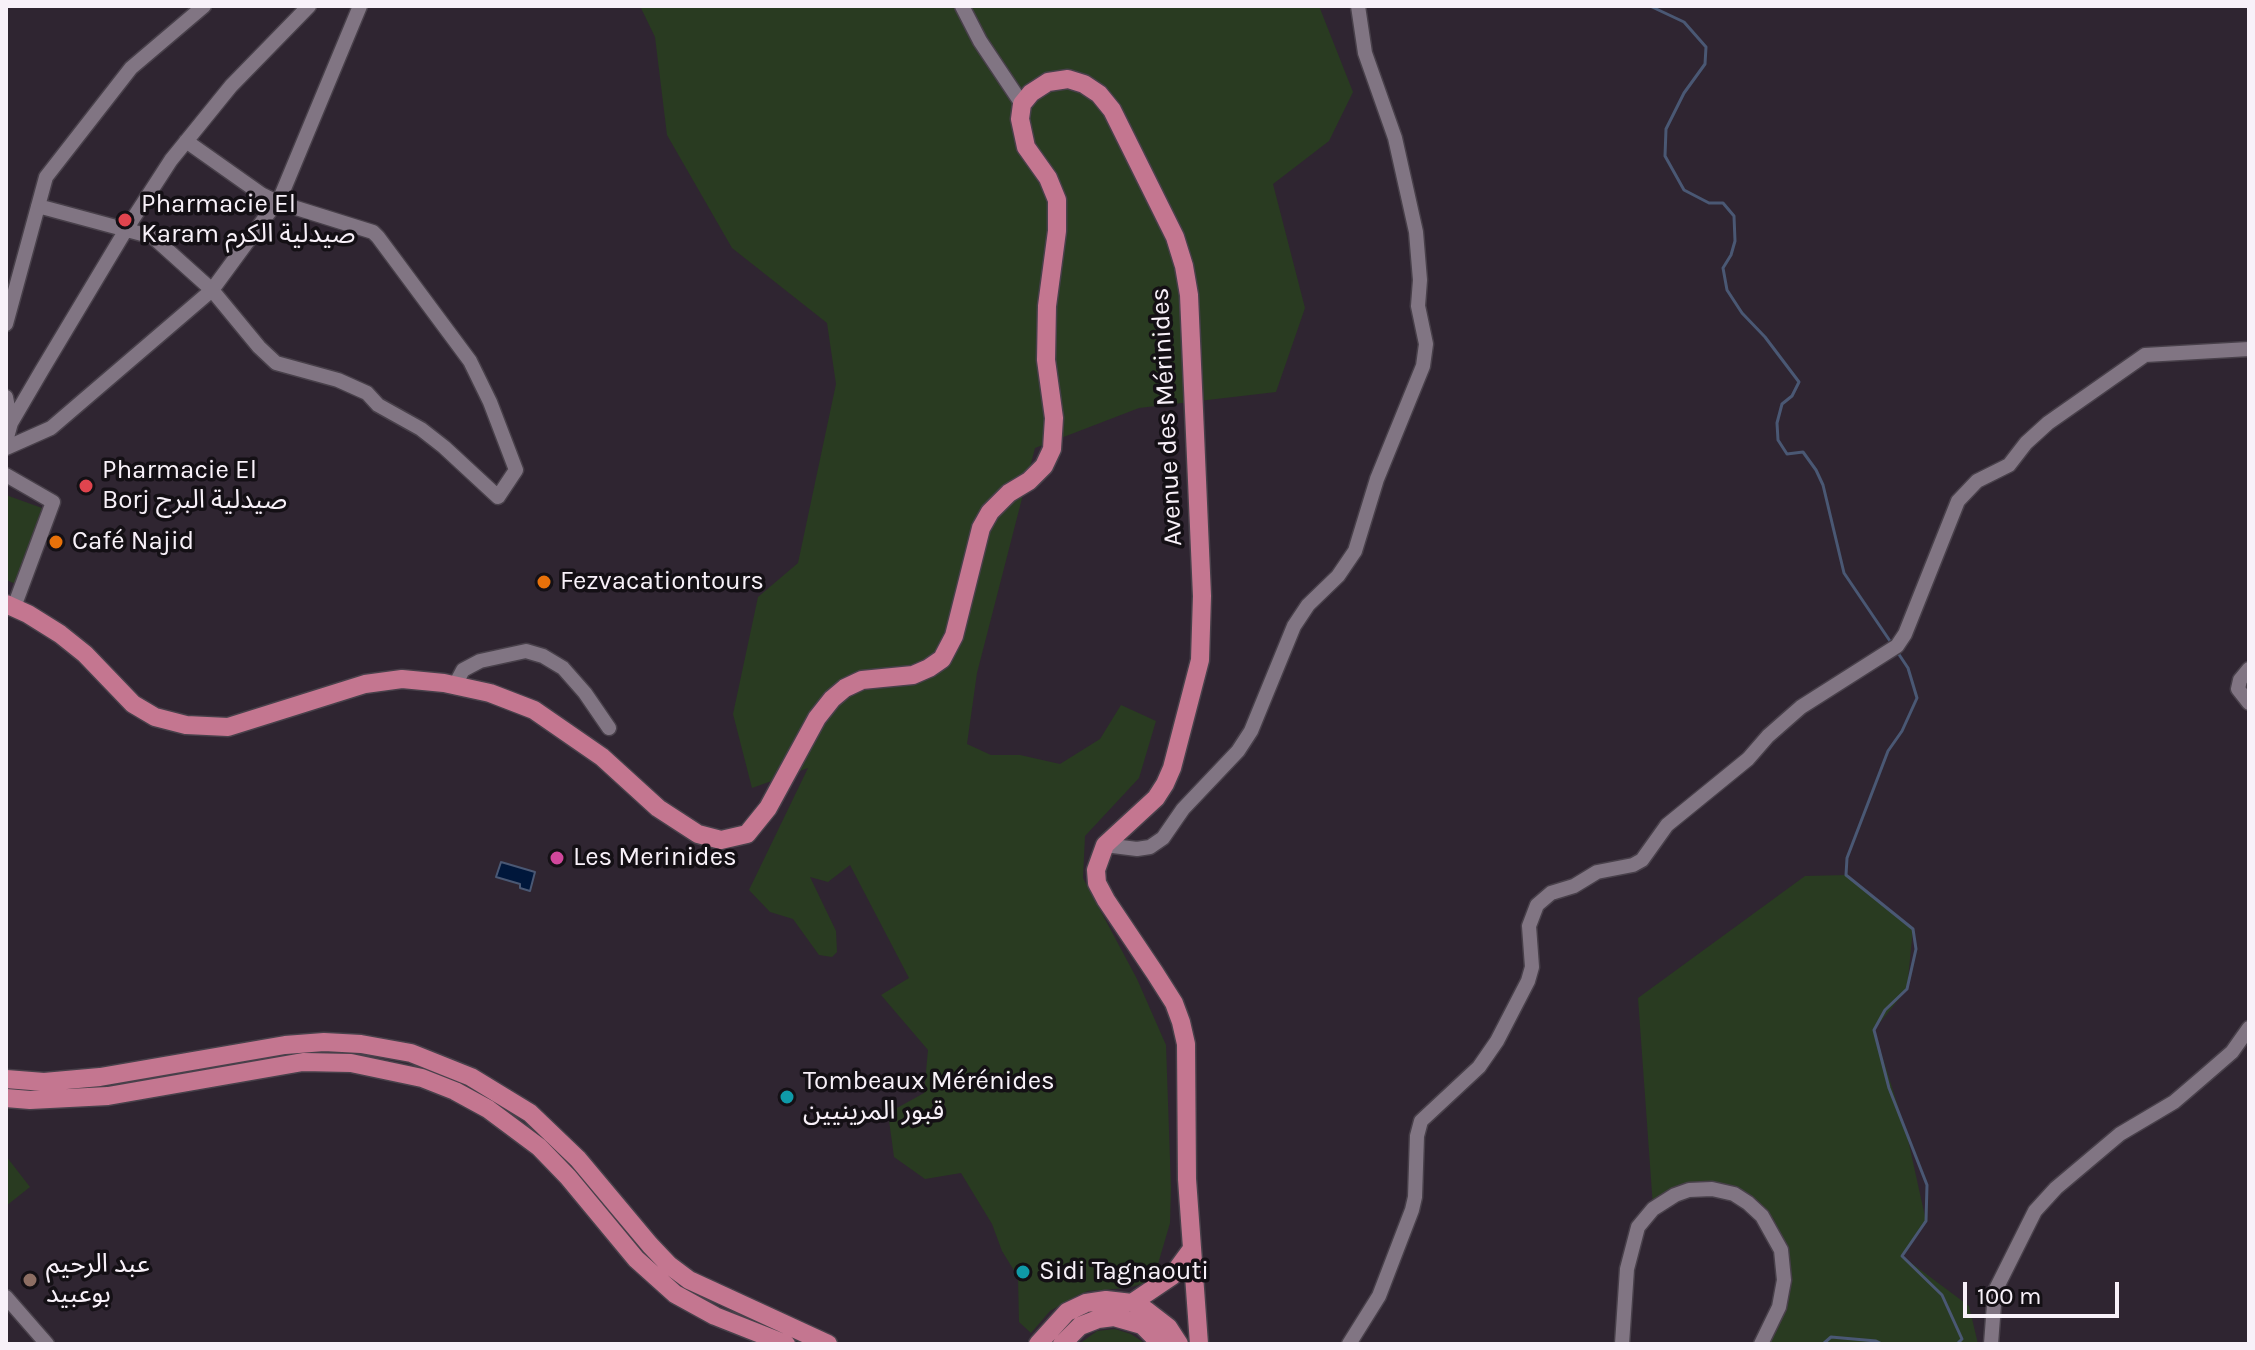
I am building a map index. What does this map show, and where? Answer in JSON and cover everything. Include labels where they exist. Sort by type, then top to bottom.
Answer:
[{"type":"main road","name":"Avenue des Mérinides","points":[[1022,104],[1031,93],[1048,82],[1068,79],[1084,84],[1099,94],[1112,110],[1175,237],[1189,295],[1202,596],[1200,660],[1165,784],[1156,798],[1105,845]]},
{"type":"main road","points":[[10,605],[47,625],[73,644],[140,709],[155,717],[186,725],[228,727],[356,686],[414,679],[455,685],[490,693],[534,710],[602,757],[680,824],[705,837],[721,840],[742,837],[756,825],[817,718],[832,699],[862,680],[913,675],[942,659],[954,636],[973,550],[981,528],[990,512],[1009,493],[1029,481],[1044,466],[1052,449],[1054,418],[1046,360],[1047,306],[1057,231],[1057,200],[1048,178],[1026,147],[1020,119],[1022,104]]},
{"type":"main road","points":[[1105,845],[1096,870],[1097,883],[1174,1003],[1184,1033],[1191,1250],[1199,1344]]},
{"type":"main road","points":[[6,1079],[44,1082],[100,1077],[285,1045],[324,1042],[361,1044],[411,1053],[471,1077],[530,1113],[588,1170],[669,1265],[689,1280],[828,1344]]},
{"type":"main road","points":[[6,1098],[30,1100],[108,1096],[303,1062],[351,1063],[422,1078],[488,1109],[539,1147],[636,1259],[664,1286],[715,1316],[786,1344]]},
{"type":"main road","points":[[1132,1303],[1172,1276],[1191,1250]]},
{"type":"main road","points":[[1038,1344],[1056,1322],[1076,1306],[1106,1300],[1132,1303],[1161,1320],[1179,1344]]},
{"type":"main road","points":[[1186,1344],[1196,1313]]},
{"type":"main road","points":[[1062,1344],[1080,1326],[1114,1317],[1142,1325],[1161,1344]]},
{"type":"street","points":[[6,324],[46,177],[120,80],[204,6]]},
{"type":"street","points":[[6,441],[11,423],[127,228],[186,141],[231,86],[309,6]]},
{"type":"street","points":[[6,448],[51,428],[212,290],[277,202],[360,6]]},
{"type":"street","points":[[962,6],[980,41],[1022,104]]},
{"type":"street","points":[[1105,845],[1137,849],[1150,847],[1163,838],[1183,809],[1238,751],[1251,731],[1294,626],[1308,605],[1338,576],[1355,551],[1377,479],[1423,366],[1426,344],[1418,306],[1416,232],[1395,138],[1365,53],[1358,6]]},
{"type":"street","points":[[38,206],[153,237],[212,290],[276,363],[338,380],[367,393],[378,405],[421,429],[444,447],[498,497],[516,470],[490,402],[470,361],[373,232],[277,202],[186,141]]},
{"type":"street","points":[[1349,1344],[1379,1296],[1412,1210],[1417,1136],[1421,1121],[1479,1067],[1497,1041],[1528,981],[1532,967],[1529,926],[1537,905],[1551,893],[1563,891],[1597,872],[1633,865],[1642,860],[1667,825],[1748,759],[1768,736],[1801,707],[1893,650],[1958,501],[1977,481],[2009,465],[2037,432],[2145,355],[2249,349]]},
{"type":"street","points":[[6,397],[11,423]]},
{"type":"street","points":[[6,475],[53,502],[10,605]]},
{"type":"street","points":[[455,685],[463,670],[480,661],[526,651],[543,656],[563,668],[609,728]]},
{"type":"street","points":[[2249,669],[2240,680],[2238,689],[2249,703]]},
{"type":"street","points":[[1991,1344],[1995,1291],[2035,1211],[2056,1188],[2120,1134],[2164,1109],[2202,1078],[2232,1052],[2249,1028]]},
{"type":"street","points":[[1622,1344],[1627,1269],[1638,1227],[1653,1209],[1675,1195],[1689,1190],[1712,1189],[1734,1194],[1748,1203],[1762,1216],[1781,1250],[1784,1280],[1779,1307],[1761,1344]]},
{"type":"street","points":[[6,1297],[47,1344]]},
{"type":"green space","points":[[640,6],[1319,6],[1353,92],[1329,141],[1273,184],[1305,308],[1276,392],[1139,408],[1035,448],[977,673],[967,744],[991,755],[1020,755],[1060,764],[1100,739],[1121,705],[1156,721],[1139,778],[1085,836],[1083,878],[1137,979],[1166,1045],[1171,1188],[1170,1223],[1153,1281],[1127,1288],[1088,1291],[1076,1296],[1050,1311],[1031,1333],[1019,1322],[1018,1277],[1002,1251],[992,1224],[961,1173],[925,1179],[894,1157],[888,1113],[924,1093],[928,1050],[881,995],[909,978],[850,865],[828,882],[810,877],[836,931],[837,952],[832,957],[819,955],[793,919],[770,912],[749,890],[808,768],[752,788],[733,714],[758,597],[798,563],[836,384],[827,323],[732,248],[667,135],[655,37]]},
{"type":"green space","points":[[6,495],[42,508],[16,584],[6,580]]},
{"type":"green space","points":[[1846,875],[1913,929],[1907,989],[1874,1030],[1907,1135],[1926,1221],[1902,1256],[1969,1306],[1978,1344],[1760,1344],[1784,1287],[1774,1219],[1722,1186],[1653,1207],[1638,998],[1805,876]]},
{"type":"green space","points":[[6,1156],[30,1187],[6,1206]]},
{"type":"green space","points":[[1115,1329],[1131,1334],[1146,1344],[1079,1344],[1097,1331]]},
{"type":"water","points":[[501,862],[535,872],[530,891],[520,888],[520,884],[496,877]]},
{"type":"waterway","points":[[1650,6],[1684,22],[1706,47],[1705,64],[1684,93],[1666,129],[1665,156],[1684,190],[1709,203],[1723,203],[1734,216],[1735,241],[1723,268],[1727,290],[1799,382],[1792,396],[1782,404],[1777,423],[1778,440],[1787,454],[1803,452],[1816,470],[1823,485],[1844,573],[1892,644]]},
{"type":"waterway","points":[[1896,650],[1908,668],[1917,698],[1902,731],[1888,751],[1847,858],[1846,875],[1913,929],[1916,949],[1907,989],[1885,1010],[1874,1030],[1889,1088],[1927,1185],[1926,1221],[1902,1256],[1942,1295],[1962,1339],[1957,1344]]},
{"type":"waterway","points":[[1823,1344],[1831,1337],[1882,1344]]},
{"type":"place","name":"Pharmacie El Karam صيدلية الكرم","points":[[125,220]]},
{"type":"place","name":"Pharmacie El Borj صيدلية البرج","points":[[86,486]]},
{"type":"place","name":"Café Najid","points":[[56,542]]},
{"type":"place","name":"Fezvacationtours","points":[[544,582]]},
{"type":"place","name":"Les Merinides","points":[[557,858]]},
{"type":"place","name":"Tombeaux Mérénides قبور المرينيين","points":[[787,1097]]},
{"type":"place","name":"Sidi Tagnaouti","points":[[1023,1272]]},
{"type":"place","name":"عبد الرحيم بوعبيد","points":[[30,1280]]}]
